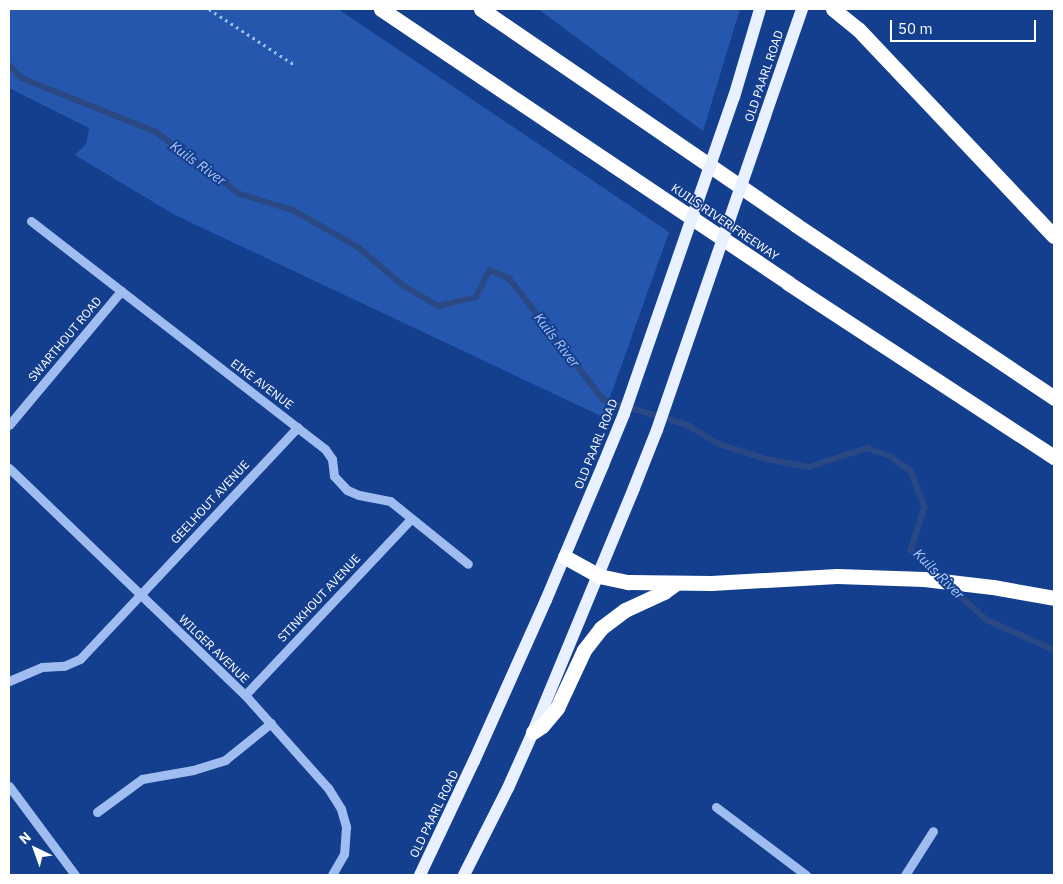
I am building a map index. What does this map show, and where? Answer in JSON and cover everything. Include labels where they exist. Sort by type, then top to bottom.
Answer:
[{"type":"highway","name":"KUILS RIVER FREEWAY","points":[[381,9],[780,278],[1054,457]]},
{"type":"highway","points":[[482,9],[796,225],[1054,398]]},
{"type":"highway","points":[[833,9],[858,30],[1054,236]]},
{"type":"highway","points":[[565,557],[599,576],[628,582],[674,584],[837,576],[924,579],[993,587],[1054,598]]},
{"type":"highway","points":[[533,732],[542,726],[557,708],[584,650],[601,628],[625,610],[664,592],[674,584]]},
{"type":"main road","name":"OLD PAARL ROAD","points":[[420,875],[474,761],[565,557],[624,414],[734,97],[760,9]]},
{"type":"main road","name":"OLD PAARL ROAD","points":[[464,875],[508,788],[533,732],[599,576],[657,430],[802,9]]},
{"type":"street","name":"EIKE AVENUE","points":[[31,221],[328,452],[332,459],[334,476],[347,490],[359,495],[390,501],[468,564]]},
{"type":"street","name":"SWARTHOUT ROAD","points":[[9,425],[121,291]]},
{"type":"street","name":"GEELHOUT AVENUE","points":[[9,681],[42,667],[64,666],[80,659],[298,427]]},
{"type":"street","name":"WILGER AVENUE","points":[[9,468],[245,696],[328,788],[341,809],[346,827],[344,854],[332,875]]},
{"type":"street","name":"STINKHOUT AVENUE","points":[[245,696],[411,518]]},
{"type":"street","points":[[97,812],[142,779],[193,770],[225,760],[271,724]]},
{"type":"street","points":[[9,786],[75,875]]},
{"type":"street","points":[[716,807],[806,875]]},
{"type":"street","points":[[905,875],[933,832]]},
{"type":"path","points":[[209,9],[295,65]]},
{"type":"shaded area","points":[[9,9],[338,9],[669,232],[603,417],[175,215],[75,155],[86,144],[89,128],[9,88]]},
{"type":"shaded area","points":[[538,9],[740,9],[703,131]]},
{"type":"waterway","name":"Kuils River","points":[[9,65],[22,78],[156,132],[240,194],[293,210],[358,247],[403,285],[438,306],[476,297],[490,270],[509,278],[604,400],[688,425],[719,444],[766,459],[809,467],[867,448],[890,456],[911,471],[925,507],[911,550],[941,578]]},
{"type":"waterway","name":"Kuils River","points":[[950,586],[987,620],[1054,650]]}]
